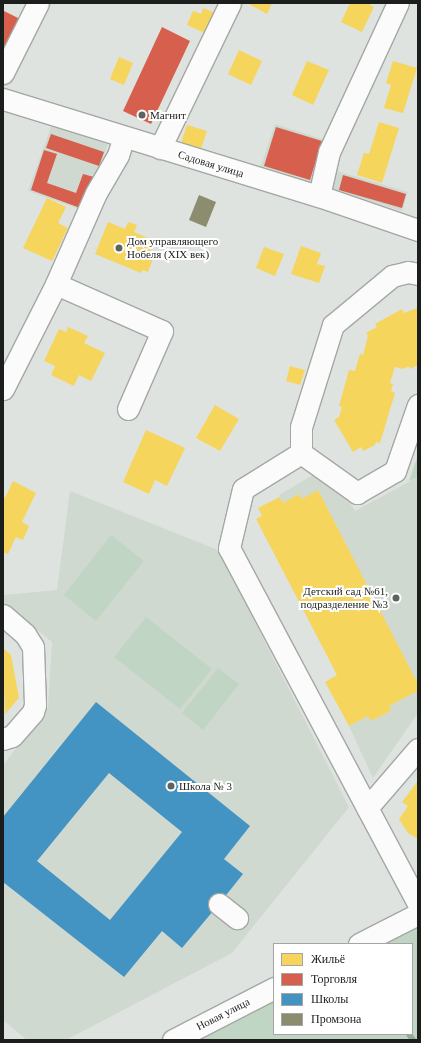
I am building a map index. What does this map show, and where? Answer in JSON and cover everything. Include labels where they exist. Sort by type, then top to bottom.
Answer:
[{"type":"street","points":[[3,73],[38,3]]},
{"type":"street","points":[[160,148],[230,3]]},
{"type":"street","points":[[319,196],[329,152],[398,3]]},
{"type":"street","name":"Садовая улица","points":[[3,99],[319,196],[418,230]]},
{"type":"street","points":[[3,389],[56,284],[96,193],[118,155],[124,137]]},
{"type":"street","points":[[301,453],[301,427],[333,325],[392,276],[408,272],[418,274]]},
{"type":"street","points":[[56,284],[162,331],[128,409]]},
{"type":"street","points":[[301,453],[357,493],[395,471],[418,405]]},
{"type":"street","points":[[301,453],[243,489],[229,548],[418,904]]},
{"type":"street","points":[[3,615],[25,634],[33,648],[36,705],[33,712],[12,736],[3,739]]},
{"type":"street","points":[[367,808],[418,749]]},
{"type":"street","points":[[219,904],[237,918]]},
{"type":"street","points":[[361,943],[418,914]]},
{"type":"street","name":"Новая улица","points":[[173,1040],[273,989]]},
{"type":"shaded area","points":[[52,124],[108,143],[85,211],[28,191]]},
{"type":"shaded area","points":[[275,124],[325,140],[317,165],[408,192],[402,211],[261,166]]},
{"type":"shaded area","name":"Детский сад №61, подразделение №3","points":[[315,474],[348,500],[355,511],[418,477],[418,684],[318,491],[302,499],[299,494],[283,503],[279,495]]},
{"type":"shaded area","name":"Школа № 3","points":[[70,491],[218,550],[349,807],[232,953],[66,1040],[27,1040],[3,1020],[3,765],[48,707],[52,642],[3,602],[3,595],[57,590]]},
{"type":"shaded area","points":[[418,691],[418,713],[373,778],[349,726],[368,716],[371,721],[391,711],[389,706]]},
{"type":"green space","points":[[418,455],[418,477],[409,481]]},
{"type":"green space","points":[[111,535],[144,561],[96,621],[64,595]]},
{"type":"green space","points":[[146,617],[212,669],[180,709],[114,657]]},
{"type":"green space","points":[[218,668],[239,684],[203,730],[182,713]]},
{"type":"green space","points":[[418,923],[418,1040],[180,1040],[273,989],[273,1035],[413,1035],[413,943],[373,943]]},
{"type":"building: Жильё","points":[[247,3],[272,3],[267,14]]},
{"type":"building: Жильё","points":[[350,3],[367,3],[374,7],[362,32],[341,22]]},
{"type":"building: Жильё","points":[[203,8],[216,13],[207,34],[187,25],[193,11],[201,14]]},
{"type":"building: Жильё","points":[[239,50],[262,61],[251,85],[228,74]]},
{"type":"building: Жильё","points":[[119,57],[133,63],[124,85],[110,79]]},
{"type":"building: Жильё","points":[[307,61],[329,70],[313,105],[292,95]]},
{"type":"building: Жильё","points":[[393,61],[417,68],[403,113],[384,108],[391,85],[386,83]]},
{"type":"building: Жильё","points":[[379,122],[399,128],[382,183],[357,175],[364,153],[369,154]]},
{"type":"building: Жильё","points":[[187,125],[207,131],[200,152],[180,146]]},
{"type":"building: Жильё","points":[[47,198],[66,207],[58,223],[68,228],[52,261],[23,248]]},
{"type":"building: Жильё","points":[[108,222],[125,229],[128,222],[137,225],[134,232],[154,241],[149,254],[154,256],[148,272],[142,270],[141,273],[95,254]]},
{"type":"building: Жильё","points":[[301,246],[321,253],[317,264],[325,266],[319,283],[291,274]]},
{"type":"building: Жильё","points":[[264,247],[284,254],[275,276],[256,268]]},
{"type":"building: Жильё","points":[[417,308],[418,365],[410,369],[409,366],[403,369],[395,367],[390,383],[393,384],[391,391],[395,393],[380,443],[376,442],[375,445],[363,451],[361,447],[353,452],[334,420],[339,417],[342,407],[339,406],[349,370],[355,371],[360,354],[363,355],[368,336],[366,333],[377,327],[375,324],[402,309],[404,313]]},
{"type":"building: Жильё","points":[[68,327],[88,336],[84,343],[105,353],[91,381],[79,375],[74,386],[51,375],[55,366],[44,361],[59,329],[66,332]]},
{"type":"building: Жильё","points":[[290,366],[305,370],[300,385],[286,381]]},
{"type":"building: Жильё","points":[[215,405],[239,419],[220,451],[196,438]]},
{"type":"building: Жильё","points":[[146,430],[185,448],[167,486],[155,480],[149,494],[123,482]]},
{"type":"building: Жильё","points":[[13,481],[36,493],[22,522],[29,526],[23,540],[16,537],[8,554],[3,552],[3,496],[5,498]]},
{"type":"building: Жильё","points":[[318,490],[418,684],[418,691],[389,706],[391,711],[371,721],[368,716],[349,726],[325,682],[337,675],[256,519],[262,516],[258,508],[280,497],[283,503],[299,494],[302,499]]},
{"type":"building: Жильё","points":[[3,648],[11,655],[19,698],[5,714]]},
{"type":"building: Жильё","points":[[417,782],[418,839],[408,833],[399,819],[408,806],[402,802]]},
{"type":"building: Торговля","points":[[4,11],[22,20],[3,62],[3,14]]},
{"type":"building: Торговля","points":[[162,27],[190,41],[151,124],[123,111]]},
{"type":"building: Торговля","points":[[276,127],[322,141],[310,180],[264,166]]},
{"type":"building: Торговля","points":[[51,134],[104,152],[99,166],[46,148]]},
{"type":"building: Торговля","points":[[44,150],[57,154],[47,183],[76,193],[83,174],[94,177],[83,209],[31,190]]},
{"type":"building: Торговля","points":[[343,175],[406,194],[402,208],[339,190]]},
{"type":"building: Школы","points":[[96,702],[250,826],[224,859],[243,874],[219,904],[182,948],[162,931],[124,977],[3,882],[3,817]],"holes":[[[109,773],[182,832],[110,920],[37,861]]]},
{"type":"building: Промзона","points":[[199,195],[216,202],[206,227],[189,220]]},
{"type":"waterway","points":[[410,1035],[413,1040]]},
{"type":"place","name":"Магнит","points":[[142,115]]},
{"type":"place","name":"Дом управляющего Нобеля (XIX век)","points":[[119,248]]},
{"type":"place","name":"Детский сад №61, подразделение №3","points":[[396,598]]},
{"type":"place","name":"Школа № 3","points":[[171,786]]}]
